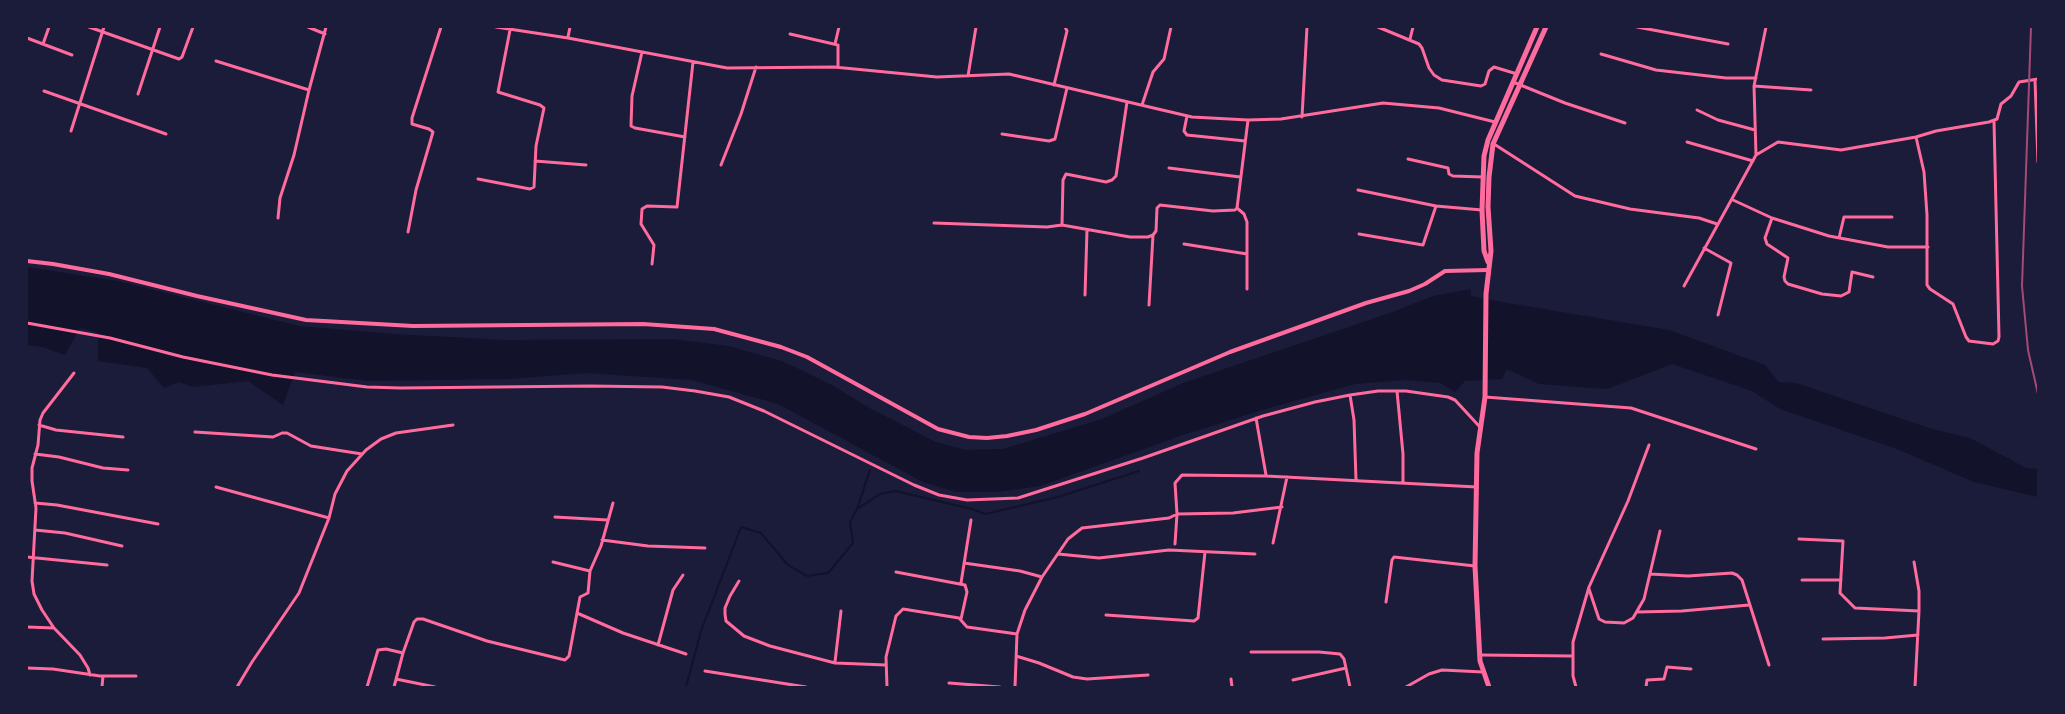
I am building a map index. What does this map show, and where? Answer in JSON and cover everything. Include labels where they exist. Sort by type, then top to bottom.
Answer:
[{"type":"highway","points":[[1488,267],[1484,251],[1482,210],[1483,177],[1488,140],[1537,27]]},
{"type":"highway","points":[[1489,687],[1479,655],[1476,566],[1480,426],[1485,397],[1486,294],[1491,250],[1488,207],[1489,177],[1493,144],[1546,27]]},
{"type":"street","points":[[43,44],[49,27]]},
{"type":"street","points":[[88,27],[179,59],[182,57],[193,27]]},
{"type":"street","points":[[71,131],[104,27]]},
{"type":"street","points":[[138,94],[160,27]]},
{"type":"street","points":[[308,27],[325,34]]},
{"type":"street","points":[[278,218],[278,206],[294,155],[326,27]]},
{"type":"street","points":[[408,232],[416,190],[433,132],[415,125],[412,121],[441,27]]},
{"type":"street","points":[[496,27],[568,38],[726,68],[838,67],[937,77],[1009,74],[1186,116],[1248,120],[1302,117],[1383,103],[1439,108],[1495,122]]},
{"type":"street","points":[[568,38],[570,27]]},
{"type":"street","points":[[835,44],[839,27]]},
{"type":"street","points":[[968,76],[976,27]]},
{"type":"street","points":[[1054,85],[1067,31],[1065,27]]},
{"type":"street","points":[[1142,105],[1153,72],[1164,59],[1171,27]]},
{"type":"street","points":[[1302,117],[1306,27]]},
{"type":"street","points":[[1378,27],[1419,44],[1429,68],[1442,80],[1481,86],[1485,84],[1489,71],[1494,67],[1517,74]]},
{"type":"street","points":[[1410,39],[1413,27]]},
{"type":"street","points":[[1637,27],[1728,44]]},
{"type":"street","points":[[1684,286],[1756,155],[1754,86],[1766,27]]},
{"type":"street","points":[[478,179],[532,189],[544,108],[498,92],[510,30]]},
{"type":"street","points":[[790,34],[835,44],[839,47],[838,67]]},
{"type":"street","points":[[27,38],[72,55]]},
{"type":"street","points":[[642,52],[632,96],[631,126],[684,137]]},
{"type":"street","points":[[1601,54],[1656,70],[1726,78],[1757,78]]},
{"type":"street","points":[[216,61],[309,90]]},
{"type":"street","points":[[652,264],[654,245],[641,224],[642,209],[647,206],[676,207],[693,62]]},
{"type":"street","points":[[721,165],[756,67]]},
{"type":"street","points":[[1756,155],[1778,142],[1841,150],[1994,121],[1997,119],[2001,104],[2011,96],[2019,81],[2036,79],[2038,162]]},
{"type":"street","points":[[1513,81],[1565,103],[1625,123]]},
{"type":"street","points":[[1754,86],[1811,90]]},
{"type":"street","points":[[1002,134],[1049,141],[1055,139],[1067,87]]},
{"type":"street","points":[[44,92],[166,134]]},
{"type":"street","points":[[1062,225],[1063,180],[1066,174],[1106,182],[1116,176],[1127,102]]},
{"type":"street","points":[[1697,110],[1728,123],[1755,130]]},
{"type":"street","points":[[1186,116],[1184,131],[1187,135],[1245,141]]},
{"type":"street","points":[[1237,208],[1248,120]]},
{"type":"street","points":[[1917,137],[1924,172],[1928,247],[1926,278],[1930,290],[1953,304],[1969,341],[1996,343],[1999,337],[1994,121]]},
{"type":"street","points":[[1488,140],[1575,196],[1630,209],[1699,218],[1717,224]]},
{"type":"street","points":[[1687,142],[1753,161]]},
{"type":"street","points":[[1408,159],[1448,168],[1449,174],[1453,176],[1483,177]]},
{"type":"street","points":[[535,161],[586,165]]},
{"type":"street","points":[[1169,168],[1240,177]]},
{"type":"street","points":[[1358,190],[1436,206],[1482,210]]},
{"type":"street","points":[[1733,200],[1772,218],[1839,238],[1888,247],[1928,247]]},
{"type":"street","points":[[1149,305],[1157,208],[1160,205],[1232,211],[1237,208]]},
{"type":"street","points":[[1359,234],[1423,245],[1436,206]]},
{"type":"street","points":[[1237,208],[1246,216],[1247,290]]},
{"type":"street","points":[[1839,238],[1844,217],[1892,217]]},
{"type":"street","points":[[1772,218],[1765,238],[1767,244],[1788,258],[1784,277],[1788,284],[1822,294],[1841,296],[1849,292],[1852,272],[1874,277]]},
{"type":"street","points":[[934,223],[1047,227],[1062,225],[1130,237],[1154,235]]},
{"type":"street","points":[[1085,294],[1088,230]]},
{"type":"street","points":[[1184,244],[1247,254]]},
{"type":"street","points":[[1704,248],[1732,265],[1718,315]]},
{"type":"street","points":[[27,261],[100,272],[220,302],[306,320],[413,326],[644,324],[714,329],[781,347],[807,357],[938,429],[969,437],[987,438],[1036,430],[1085,414],[1230,352],[1356,307],[1409,291],[1445,271],[1488,267]]},
{"type":"street","points":[[27,323],[110,338],[183,357],[272,375],[367,387],[590,386],[662,387],[695,391],[729,398],[764,411],[914,485],[939,495],[967,500],[1018,498],[1143,458],[1256,418],[1350,395],[1397,391],[1432,394],[1455,400],[1480,426]]},
{"type":"street","points":[[74,373],[43,413],[39,425],[32,491],[35,503],[34,594],[54,628],[80,655],[90,675]]},
{"type":"street","points":[[1397,391],[1403,454],[1403,482]]},
{"type":"street","points":[[1350,395],[1354,420],[1356,480]]},
{"type":"street","points":[[1485,397],[1631,408],[1756,449]]},
{"type":"street","points":[[1256,418],[1262,441],[1266,476]]},
{"type":"street","points":[[39,425],[56,430],[123,437]]},
{"type":"street","points":[[237,687],[299,593],[329,518],[339,484],[347,471],[362,454],[381,439],[396,433],[453,426]]},
{"type":"street","points":[[195,432],[273,437],[286,433],[311,446],[362,454]]},
{"type":"street","points":[[1576,687],[1572,656],[1573,642],[1589,587],[1628,501],[1649,445]]},
{"type":"street","points":[[35,454],[103,468],[128,470]]},
{"type":"street","points":[[1175,543],[1177,514],[1174,483],[1182,475],[1266,476],[1477,487]]},
{"type":"street","points":[[1273,543],[1287,477]]},
{"type":"street","points":[[216,487],[329,518]]},
{"type":"street","points":[[27,491],[32,491]]},
{"type":"street","points":[[394,687],[403,652],[417,619],[487,641],[563,660],[569,656],[580,597],[588,593],[590,571],[613,502]]},
{"type":"street","points":[[35,503],[158,524]]},
{"type":"street","points":[[1015,687],[1017,634],[1025,610],[1042,577],[1068,539],[1082,528],[1169,518],[1177,514],[1233,513],[1282,507]]},
{"type":"street","points":[[555,518],[608,520]]},
{"type":"street","points":[[961,583],[971,520]]},
{"type":"street","points":[[35,530],[65,533],[122,546]]},
{"type":"street","points":[[1589,587],[1596,615],[1605,622],[1624,622],[1633,618],[1644,599],[1660,531]]},
{"type":"street","points":[[1799,539],[1843,541],[1841,595],[1855,608],[1919,611]]},
{"type":"street","points":[[602,540],[648,546],[705,548]]},
{"type":"street","points":[[1058,554],[1099,558],[1169,550],[1255,554]]},
{"type":"street","points":[[1106,615],[1194,621],[1198,618],[1205,552]]},
{"type":"street","points":[[1386,602],[1394,557],[1476,566]]},
{"type":"street","points":[[27,558],[107,565]]},
{"type":"street","points":[[553,562],[590,571]]},
{"type":"street","points":[[1914,562],[1919,591],[1915,687]]},
{"type":"street","points":[[964,563],[1020,571],[1042,577]]},
{"type":"street","points":[[896,572],[961,583],[966,586],[967,592],[961,619]]},
{"type":"street","points":[[1650,574],[1688,576],[1732,573],[1742,580],[1769,665]]},
{"type":"street","points":[[658,645],[674,590],[683,575]]},
{"type":"street","points":[[1802,580],[1841,580]]},
{"type":"street","points":[[740,581],[725,608],[726,621],[744,636],[770,646],[835,663],[886,665]]},
{"type":"street","points":[[27,594],[34,594]]},
{"type":"street","points":[[1637,612],[1750,605]]},
{"type":"street","points":[[886,687],[886,657],[896,616],[900,611],[906,609],[961,619],[967,627],[1017,634]]},
{"type":"street","points":[[835,663],[841,611]]},
{"type":"street","points":[[577,613],[623,633],[686,654]]},
{"type":"street","points":[[27,627],[54,628]]},
{"type":"street","points":[[1824,639],[1918,635]]},
{"type":"street","points":[[367,687],[378,650],[403,652]]},
{"type":"street","points":[[1251,652],[1340,654],[1344,659],[1350,687]]},
{"type":"street","points":[[1479,655],[1572,656]]},
{"type":"street","points":[[1016,656],[1087,680],[1148,675]]},
{"type":"street","points":[[1646,687],[1647,680],[1664,679],[1667,667],[1691,669]]},
{"type":"street","points":[[27,668],[103,676],[136,676]]},
{"type":"street","points":[[1293,680],[1346,668]]},
{"type":"street","points":[[1406,687],[1429,674],[1442,670],[1483,672]]},
{"type":"street","points":[[705,671],[806,687]]},
{"type":"street","points":[[102,687],[103,676]]},
{"type":"street","points":[[396,679],[435,687]]},
{"type":"street","points":[[1231,679],[1233,687]]},
{"type":"street","points":[[949,683],[1000,687]]},
{"type":"shaded area","points":[[27,267],[118,281],[299,326],[504,340],[673,339],[728,346],[782,361],[832,385],[871,409],[936,442],[966,450],[1003,449],[1102,419],[1183,383],[1390,313],[1433,296],[1471,289],[1471,296],[1669,330],[1765,365],[1779,382],[1796,383],[1932,429],[1970,438],[2026,468],[2038,469],[2038,497],[1974,482],[1897,449],[1780,409],[1752,391],[1672,364],[1607,389],[1539,384],[1507,369],[1502,379],[1465,381],[1455,392],[1440,383],[1406,380],[1355,384],[1180,436],[1040,486],[997,492],[956,492],[923,482],[778,404],[692,380],[586,373],[507,379],[369,381],[295,372],[283,405],[248,381],[193,387],[179,382],[164,388],[147,368],[98,361],[98,333],[80,328],[65,355],[43,347],[27,345]]},
{"type":"waterway","points":[[686,687],[701,631],[741,527],[761,533],[788,565],[807,576],[828,573],[853,543],[850,522],[857,509],[870,470]]},
{"type":"waterway","points":[[857,509],[880,494],[895,491],[985,514],[1058,497],[1139,471]]},
{"type":"railway","points":[[2031,27],[2022,286],[2028,350],[2038,394]]}]
